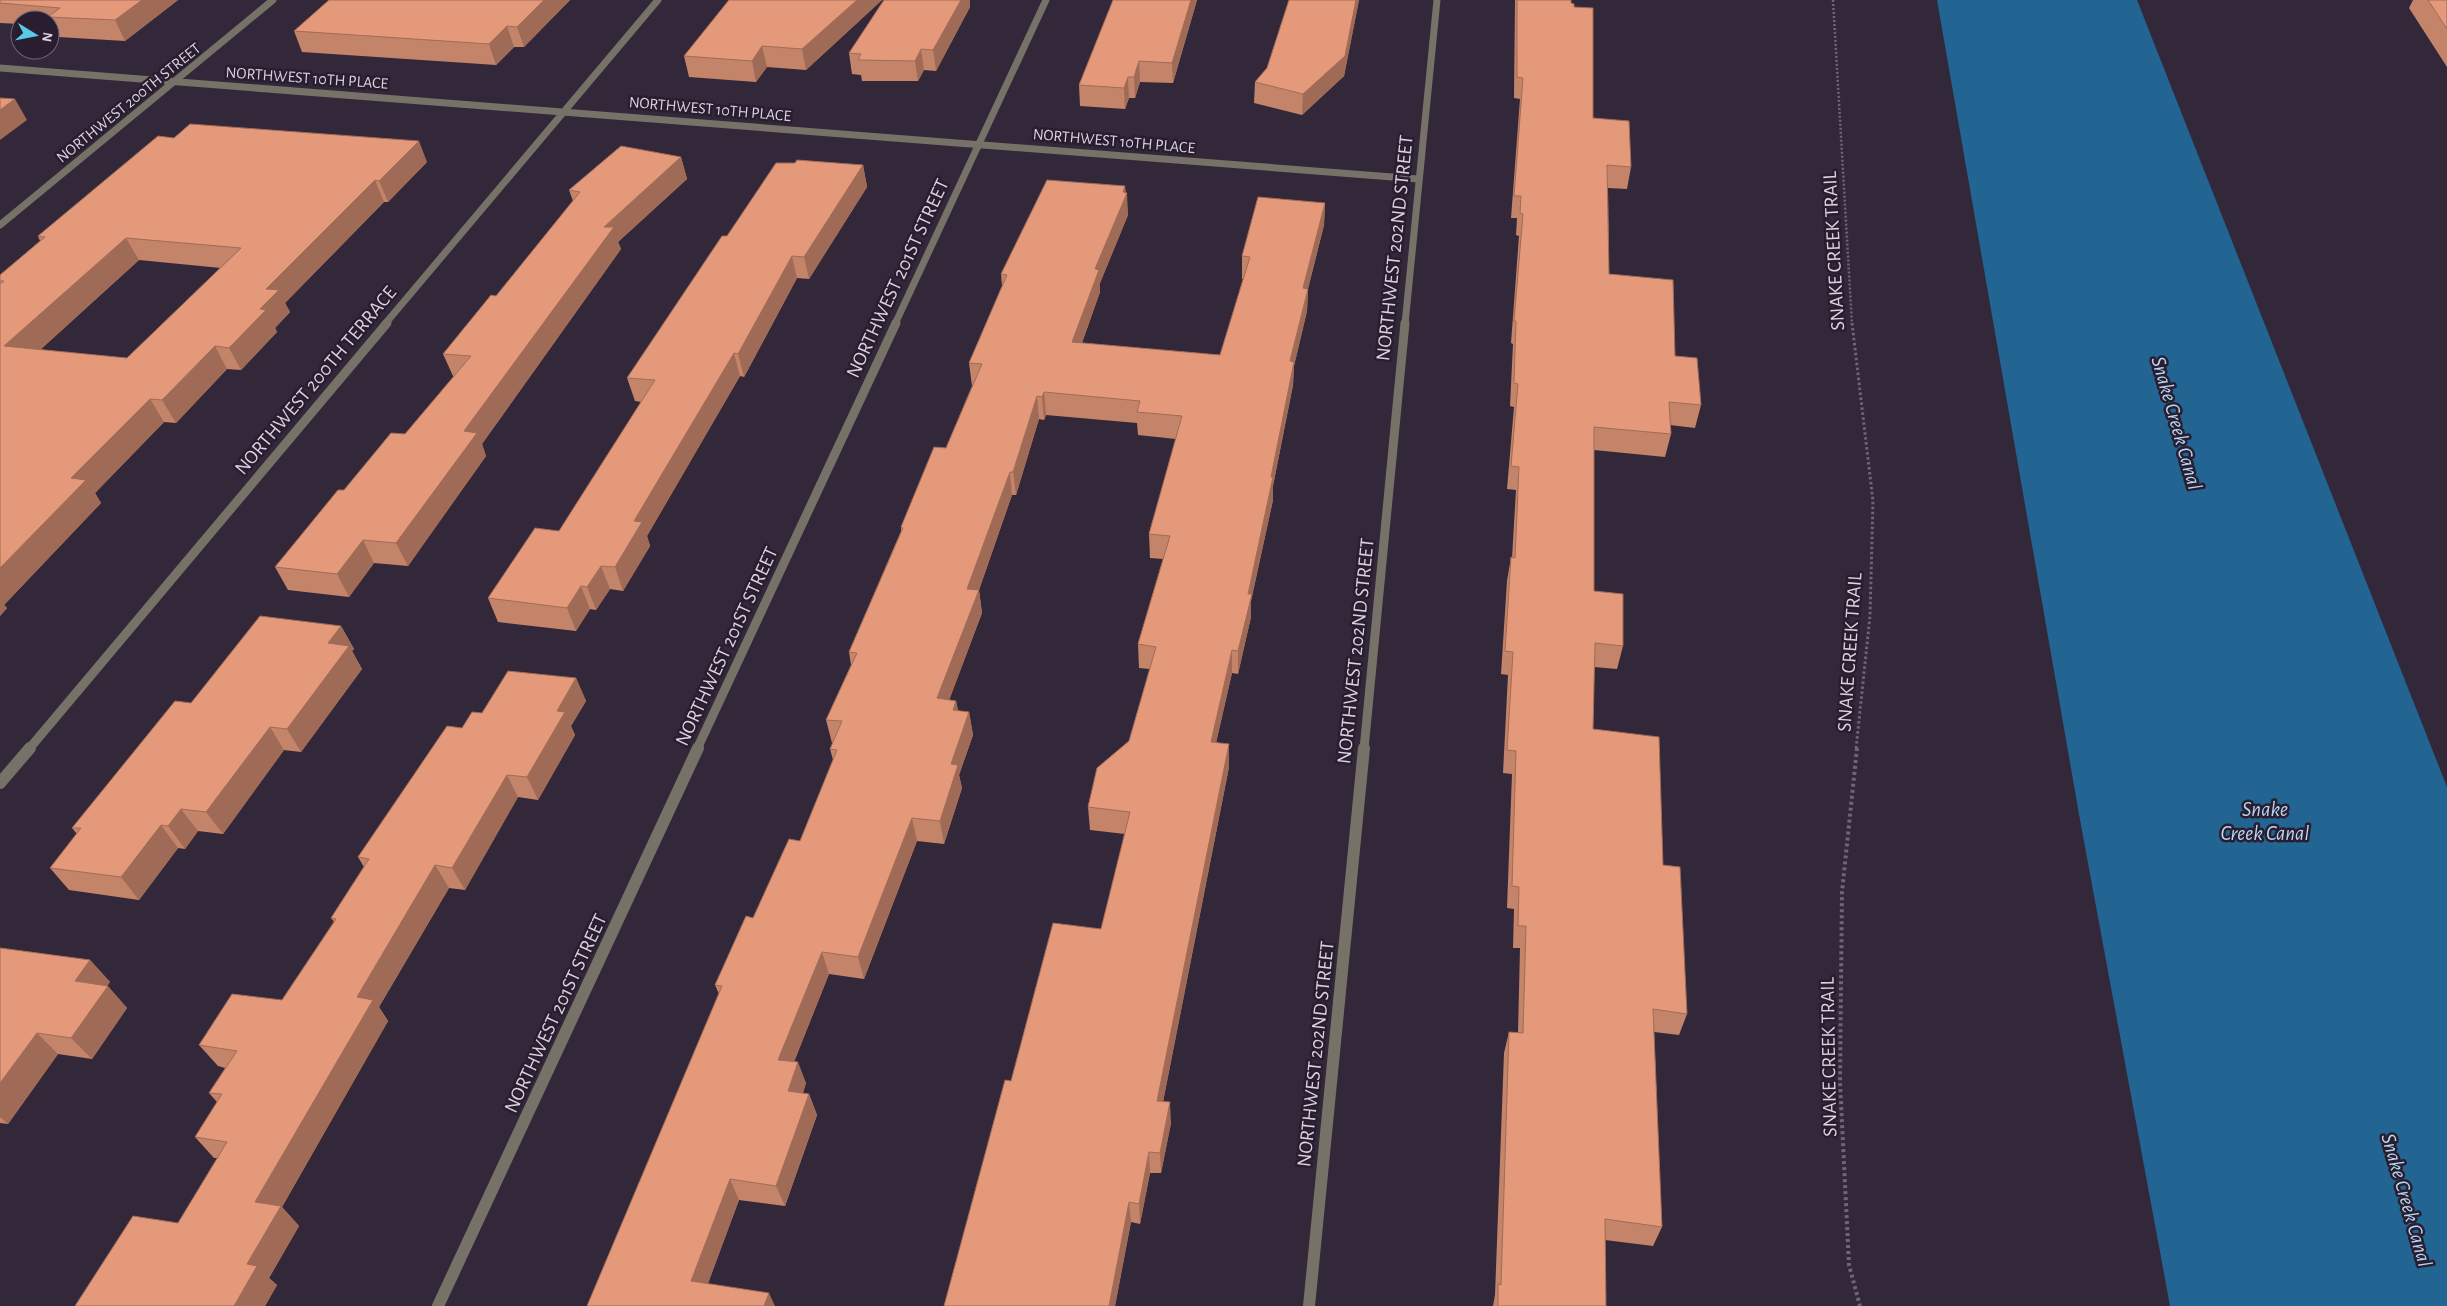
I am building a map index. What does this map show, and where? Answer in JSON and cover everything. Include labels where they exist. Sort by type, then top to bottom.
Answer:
[{"type":"street","name":"NORTHWEST 200TH STREET","points":[[0,225],[273,0]]},
{"type":"street","name":"NORTHWEST 200TH TERRACE","points":[[0,783],[658,0]]},
{"type":"street","name":"NORTHWEST 201ST STREET","points":[[438,1306],[1046,0]]},
{"type":"street","name":"NORTHWEST 202ND STREET","points":[[1308,1306],[1437,0]]},
{"type":"street","name":"NORTHWEST 10TH PLACE","points":[[0,68],[564,110],[1418,179]]},
{"type":"path","name":"SNAKE CREEK TRAIL","points":[[1834,0],[1852,331],[1873,501],[1870,616],[1842,892],[1841,1092],[1849,1266],[1860,1306]]},
{"type":"water","name":"Snake Creek Canal","points":[[1937,0],[2137,0],[2447,787],[2447,1306],[2170,1306],[2080,820]]},
{"type":"building","points":[[0,0],[142,0],[115,20],[60,18],[60,10],[57,10],[60,8],[0,3]]},
{"type":"building","points":[[329,0],[544,0],[517,27],[507,26],[489,44],[294,31]]},
{"type":"building","points":[[729,0],[857,0],[802,49],[762,46],[752,61],[684,56]]},
{"type":"building","points":[[884,0],[961,0],[933,50],[921,49],[915,61],[858,60],[861,54],[849,53]]},
{"type":"building","points":[[1113,0],[1191,0],[1172,63],[1139,61],[1134,77],[1128,77],[1124,88],[1079,85]]},
{"type":"building","points":[[1289,0],[1356,0],[1345,56],[1303,94],[1255,82],[1267,68]]},
{"type":"building","points":[[1517,0],[1571,0],[1574,7],[1593,8],[1593,118],[1629,121],[1631,167],[1607,165],[1609,274],[1673,280],[1675,356],[1697,358],[1701,405],[1669,402],[1671,434],[1594,427],[1594,591],[1623,594],[1623,646],[1595,643],[1593,729],[1659,737],[1663,865],[1680,867],[1687,1014],[1653,1009],[1662,1227],[1605,1219],[1606,1306],[1498,1306],[1498,1284],[1501,1285],[1509,1032],[1523,1033],[1526,926],[1518,926],[1519,887],[1512,886],[1516,751],[1507,750],[1513,652],[1505,651],[1511,557],[1515,558],[1519,467],[1511,466],[1518,384],[1514,383],[1516,321],[1514,321],[1523,214],[1520,213],[1521,196],[1514,196],[1523,78],[1517,77]]},
{"type":"building","points":[[2428,0],[2447,0],[2447,29]]},
{"type":"building","points":[[0,98],[15,99],[0,110]]},
{"type":"building","points":[[190,124],[419,141],[379,181],[375,180],[266,289],[279,290],[260,309],[266,310],[229,348],[215,346],[162,400],[150,399],[71,478],[86,480],[0,568],[0,284],[4,281],[0,281],[0,275],[45,237],[38,236],[158,136],[174,138]],"holes":[[[126,238],[241,248],[127,358],[4,346]]]},
{"type":"building","points":[[621,146],[681,157],[604,227],[614,227],[464,431],[477,433],[396,543],[363,540],[337,574],[275,567],[338,490],[344,490],[391,433],[405,434],[471,356],[443,354],[491,295],[496,296],[580,192],[569,190]]},
{"type":"building","points":[[797,160],[863,165],[804,257],[792,256],[738,354],[734,353],[634,521],[642,522],[615,567],[601,566],[587,587],[581,586],[567,608],[488,598],[535,528],[559,531],[655,380],[627,378],[722,236],[727,236],[776,163],[795,163]]},
{"type":"building","points":[[1047,180],[1125,186],[1123,192],[1127,193],[1095,269],[1099,270],[1072,342],[1220,355],[1250,257],[1242,256],[1258,197],[1325,203],[1303,288],[1308,289],[1290,361],[1294,362],[1271,477],[1273,477],[1248,594],[1252,594],[1238,651],[1232,650],[1211,742],[1229,744],[1157,1101],[1170,1102],[1160,1153],[1149,1152],[1139,1204],[1129,1202],[1109,1306],[944,1306],[1005,1080],[1011,1081],[1053,923],[1101,929],[1130,812],[1088,807],[1097,768],[1129,741],[1156,647],[1138,644],[1170,536],[1149,534],[1182,416],[1137,412],[1140,401],[1044,392],[1042,397],[1037,396],[1013,472],[1010,472],[967,589],[979,590],[937,698],[956,701],[953,710],[969,712],[951,764],[958,765],[940,821],[912,818],[858,957],[822,952],[778,1060],[798,1062],[788,1091],[809,1094],[776,1186],[730,1179],[691,1281],[769,1293],[764,1306],[587,1306],[722,986],[715,985],[746,916],[753,918],[789,839],[800,841],[837,750],[830,749],[842,721],[826,720],[857,653],[849,652],[903,528],[901,527],[934,447],[946,448],[982,364],[969,363],[1007,275],[1001,274]]},
{"type":"building","points":[[260,616],[341,626],[328,643],[349,646],[287,729],[270,727],[206,812],[181,809],[168,826],[161,825],[121,877],[50,868],[81,828],[72,828],[175,701],[191,703]]},
{"type":"building","points":[[508,671],[576,678],[557,711],[565,712],[527,777],[507,775],[452,868],[435,865],[357,997],[373,1000],[255,1202],[281,1206],[247,1264],[257,1266],[234,1306],[75,1306],[133,1216],[178,1223],[227,1142],[195,1137],[222,1094],[209,1093],[237,1051],[199,1045],[232,994],[282,1000],[336,919],[331,918],[369,859],[358,857],[447,726],[462,728],[472,712],[482,713]]},
{"type":"building","points":[[0,948],[90,960],[75,981],[108,986],[71,1038],[37,1033],[0,1083]]}]
